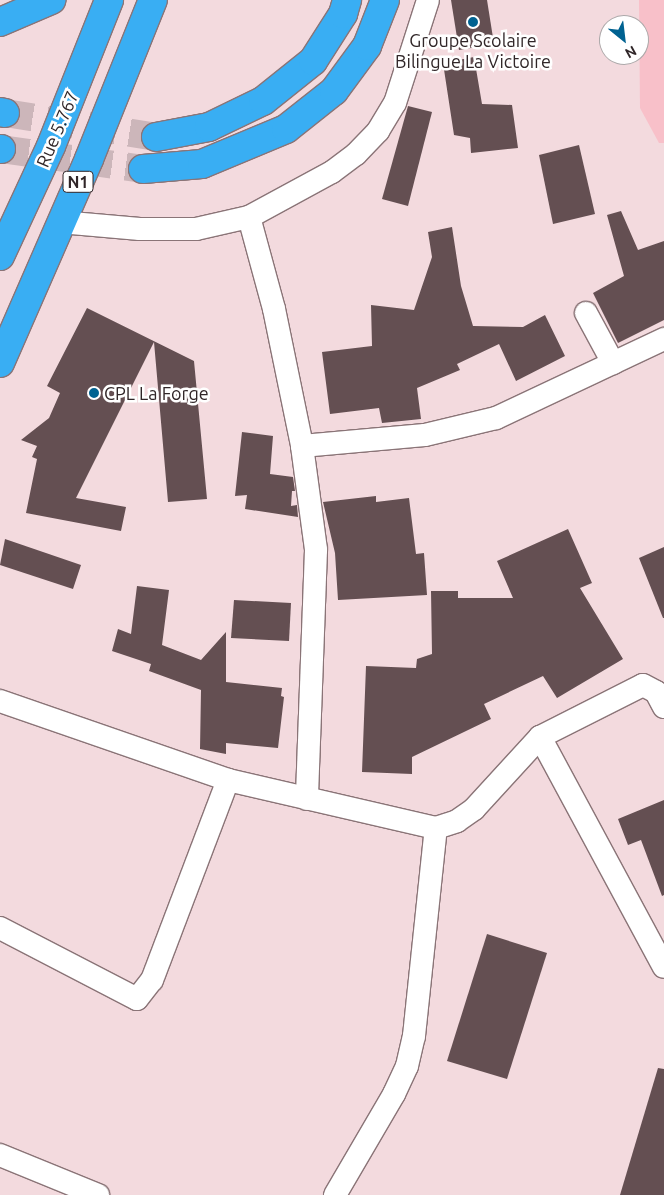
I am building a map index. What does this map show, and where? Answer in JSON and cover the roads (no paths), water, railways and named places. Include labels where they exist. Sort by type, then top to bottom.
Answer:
[{"type":"highway","points":[[0,22],[51,0]]},
{"type":"highway","name":"Rue 5.767","points":[[0,256],[51,146],[109,0]]},
{"type":"highway","name":"N1","points":[[0,363],[153,0]]},
{"type":"highway","points":[[156,137],[209,127],[263,101],[313,61],[343,14],[347,0]]},
{"type":"highway","points":[[143,169],[202,164],[286,129],[334,91],[367,46],[385,0]]},
{"type":"street","points":[[60,222],[140,230],[196,229],[249,217],[332,172],[356,154],[378,131],[395,103],[428,0]]},
{"type":"street","points":[[249,217],[274,309],[302,446],[316,550],[307,799]]},
{"type":"street","points":[[586,313],[613,363]]},
{"type":"street","points":[[302,446],[425,435],[496,418],[664,339]]},
{"type":"street","points":[[0,701],[228,780],[436,828],[457,822],[474,809],[540,737],[643,685],[656,692],[664,707]]},
{"type":"street","points":[[540,737],[664,967]]},
{"type":"street","points":[[0,928],[137,999],[152,980],[228,780]]},
{"type":"street","points":[[335,1195],[394,1094],[407,1066],[414,1036],[436,828]]},
{"type":"street","points":[[0,1155],[73,1191],[98,1195]]},
{"type":"tunnel","points":[[5,113],[156,137]]},
{"type":"tunnel","points":[[1,149],[143,169]]},
{"type":"place","name":"Groupe Scolaire Bilingue La Victoire","points":[[473,22]]},
{"type":"place","name":"CPL La Forge","points":[[94,393]]}]
